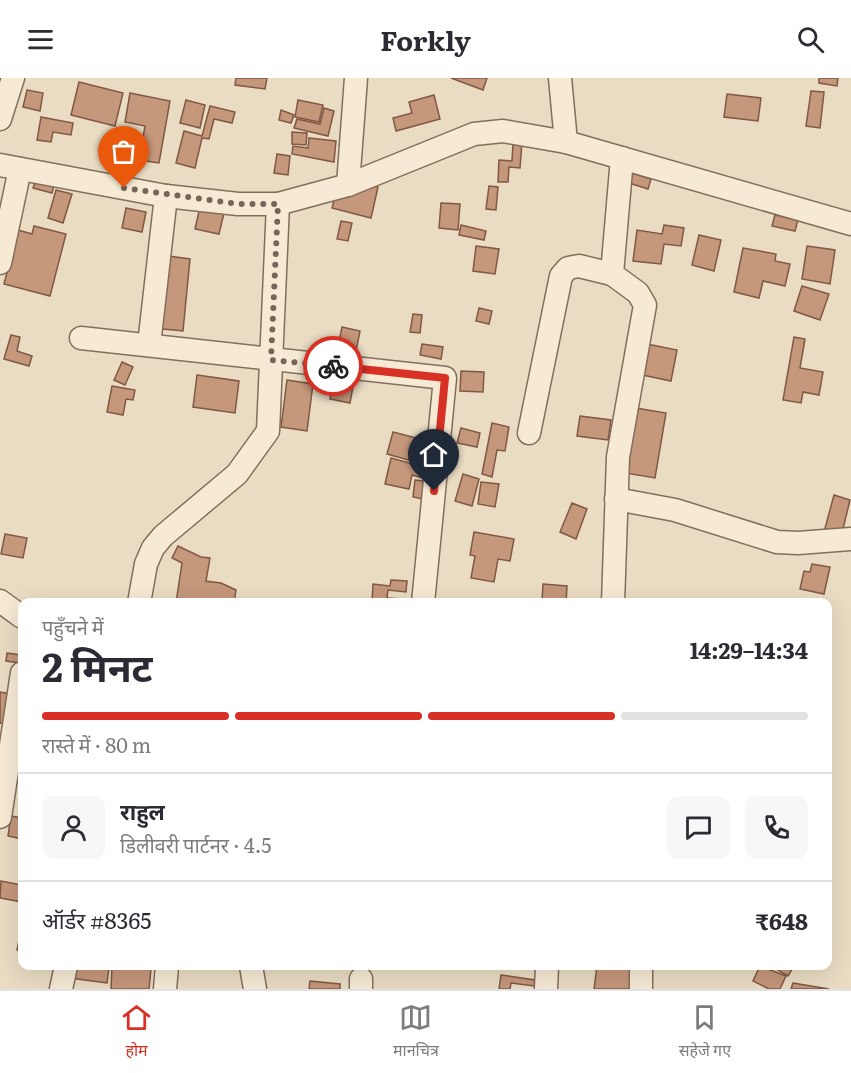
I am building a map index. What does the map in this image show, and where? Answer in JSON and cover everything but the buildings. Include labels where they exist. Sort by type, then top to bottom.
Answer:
[{"type":"street","points":[[0,119],[13,78]]},
{"type":"street","points":[[348,185],[356,78]]},
{"type":"street","points":[[560,78],[567,142]]},
{"type":"street","points":[[0,263],[10,167],[165,196],[238,204],[278,204],[348,185],[474,134],[503,131],[567,142],[851,225]]},
{"type":"street","points":[[612,274],[622,158]]},
{"type":"street","points":[[149,345],[165,196]]},
{"type":"street","points":[[140,598],[153,548],[163,536],[237,474],[268,431],[278,204]]},
{"type":"street","points":[[529,433],[561,276],[568,268],[579,267],[612,274],[638,293],[645,305],[618,457],[613,598]]},
{"type":"street","points":[[81,338],[445,378],[423,598]]},
{"type":"street","points":[[616,499],[675,510],[777,542],[798,543],[851,539]]},
{"type":"street","points":[[0,601],[18,614]]},
{"type":"street","points":[[0,817],[18,700]]},
{"type":"street","points":[[61,989],[65,970]]},
{"type":"street","points":[[165,989],[167,970]]},
{"type":"street","points":[[252,970],[255,989]]},
{"type":"street","points":[[546,989],[547,970]]},
{"type":"street","points":[[641,970],[641,989]]},
{"type":"way so far","points":[[124,188],[165,196],[238,204],[278,204],[271,360],[333,366]]},
{"type":"route","points":[[333,366],[445,378],[434,491]]}]
